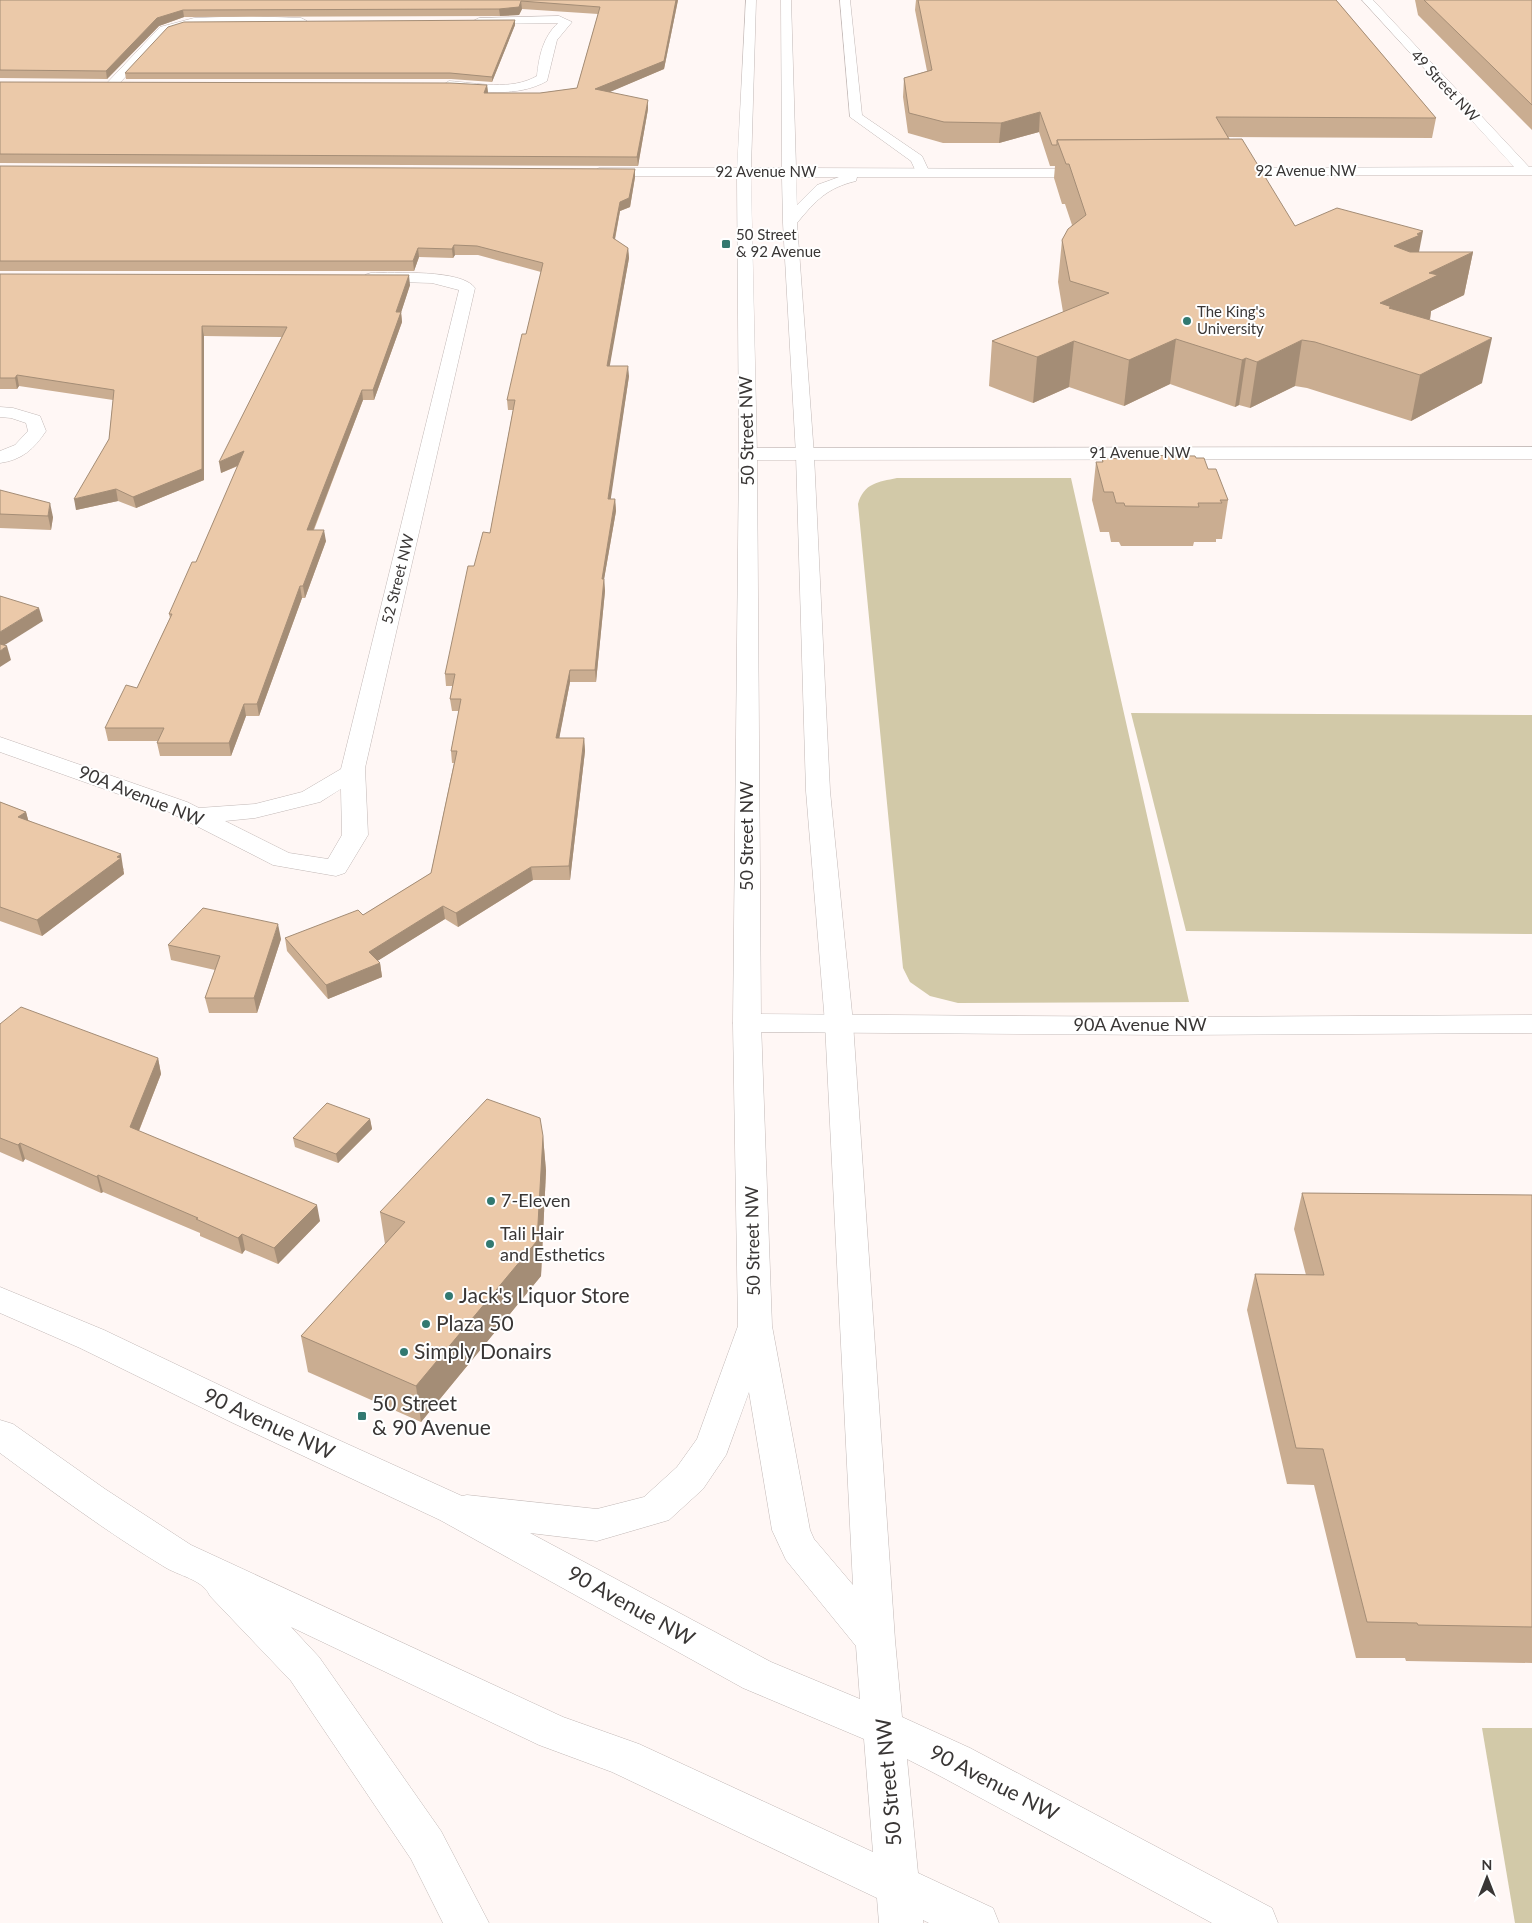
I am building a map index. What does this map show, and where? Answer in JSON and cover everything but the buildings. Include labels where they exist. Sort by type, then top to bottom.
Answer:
[{"type":"main road","name":"50 Street NW","points":[[751,0],[744,172],[748,454],[747,1023],[755,1326],[791,1530],[799,1549],[875,1640]]},
{"type":"main road","name":"50 Street NW","points":[[786,0],[790,223],[805,455],[818,791],[839,1024],[875,1640],[900,1905]]},
{"type":"main road","points":[[845,0],[856,117],[916,159],[924,173]]},
{"type":"main road","name":"49 Street NW","points":[[1366,0],[1528,171]]},
{"type":"main road","points":[[441,85],[499,87],[531,85],[543,78],[544,59],[553,34],[566,22],[565,20],[463,22]]},
{"type":"main road","points":[[131,84],[107,84],[164,29],[172,25],[195,21],[311,21]]},
{"type":"main road","name":"92 Avenue NW","points":[[1208,172],[1528,171]]},
{"type":"main road","name":"92 Avenue NW","points":[[589,172],[1108,172]]},
{"type":"main road","points":[[790,223],[812,196],[827,185],[859,177],[896,173]]},
{"type":"main road","name":"52 Street NW","points":[[336,868],[355,835],[353,772],[467,288],[451,280],[434,278],[357,278]]},
{"type":"main road","points":[[0,412],[13,413],[34,420],[37,431],[27,446],[14,455],[0,457]]},
{"type":"main road","name":"91 Avenue NW","points":[[748,454],[1532,453]]},
{"type":"main road","name":"90A Avenue NW","points":[[0,744],[169,804],[282,860],[336,868]]},
{"type":"main road","points":[[194,816],[255,811],[311,797],[353,772]]},
{"type":"main road","name":"90A Avenue NW","points":[[747,1023],[1159,1026],[1532,1024]]},
{"type":"main road","name":"90 Avenue NW","points":[[0,1299],[453,1509],[757,1675],[884,1728],[955,1762],[1214,1898],[1256,1923]]},
{"type":"main road","points":[[453,1509],[596,1525],[656,1509],[690,1478],[713,1445],[755,1326]]},
{"type":"main road","points":[[0,1434],[178,1556],[553,1732],[624,1757],[900,1905],[977,1923]]},
{"type":"main road","points":[[212,1572],[305,1669],[426,1845],[467,1923]]},
{"type":"shaded area","points":[[897,478],[1071,478],[1189,1002],[958,1003],[930,996],[910,982],[903,968],[858,504],[868,488],[878,482]]},
{"type":"shaded area","points":[[1131,713],[1532,715],[1532,934],[1186,931]]},
{"type":"shaded area","points":[[1482,1728],[1532,1728],[1532,1923],[1515,1923]]},
{"type":"place","name":"50 Street & 92 Avenue","points":[[726,244]]},
{"type":"place","name":"The King's University","points":[[1187,321]]},
{"type":"place","name":"7-Eleven","points":[[491,1201]]},
{"type":"place","name":"Tali Hair and Esthetics","points":[[490,1244]]},
{"type":"place","name":"Jack's Liquor Store","points":[[449,1296]]},
{"type":"place","name":"Plaza 50","points":[[426,1324]]},
{"type":"place","name":"Simply Donairs","points":[[404,1352]]},
{"type":"place","name":"50 Street & 90 Avenue","points":[[362,1416]]}]
